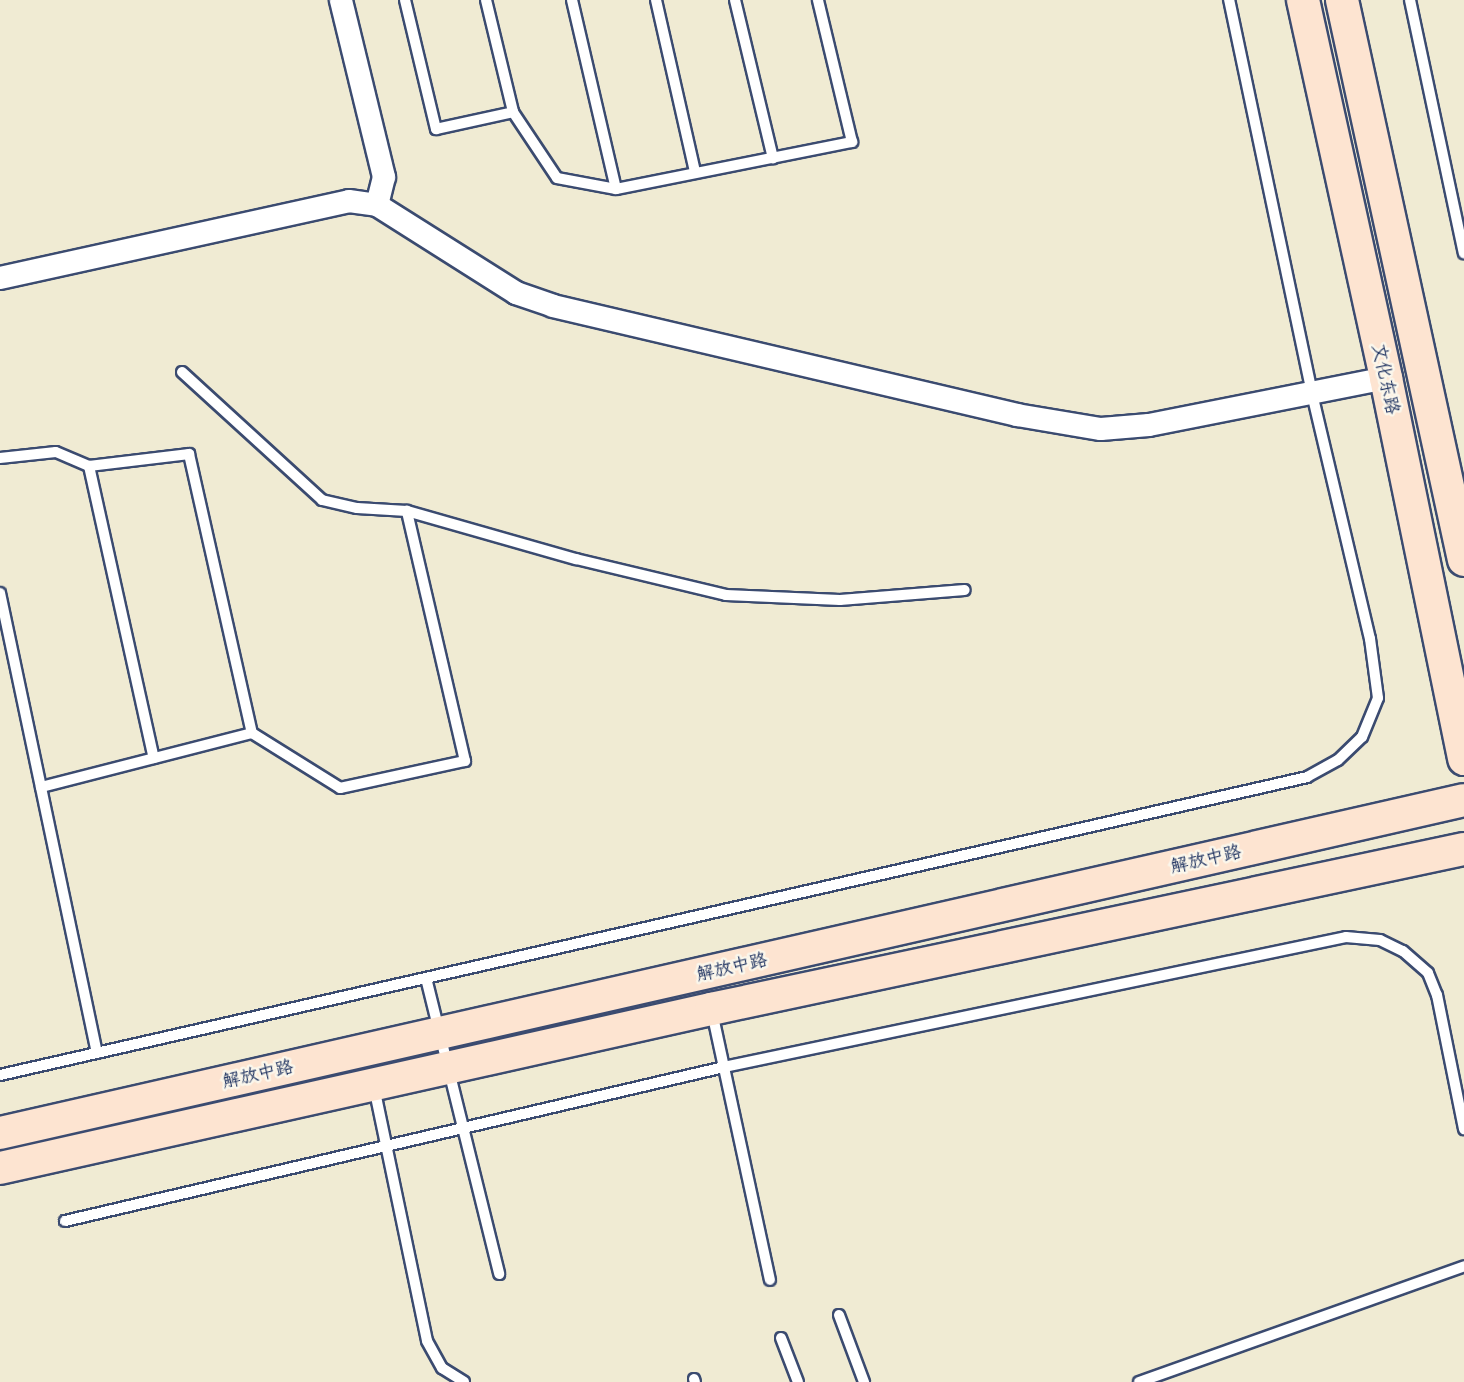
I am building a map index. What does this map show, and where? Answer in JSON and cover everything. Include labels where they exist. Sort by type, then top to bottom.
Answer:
[{"type":"street","points":[[341,0],[384,177],[377,206]]},
{"type":"street","name":"文化东路","points":[[1303,0],[1386,378],[1464,759]]},
{"type":"street","name":"文化东路","points":[[1342,0],[1464,560]]},
{"type":"street","points":[[0,278],[349,201],[377,206],[516,293],[553,306],[1017,415],[1101,429],[1149,425],[1386,378]]},
{"type":"street","name":"解放中路","points":[[0,1133],[1464,800]]},
{"type":"street","name":"解放中路","points":[[0,1168],[711,1009],[1464,849]]},
{"type":"lane","points":[[405,0],[435,129],[513,112]]},
{"type":"lane","points":[[486,0],[513,112],[557,178],[616,189],[852,142],[818,0]]},
{"type":"lane","points":[[572,0],[616,189]]},
{"type":"lane","points":[[656,0],[694,172]]},
{"type":"lane","points":[[735,0],[773,158]]},
{"type":"lane","points":[[0,1075],[1307,777],[1338,760],[1362,737],[1378,698],[1370,639],[1312,393],[1229,0]]},
{"type":"lane","points":[[1410,0],[1464,253]]},
{"type":"lane","points":[[182,372],[322,500],[357,508],[407,511],[576,559],[726,595],[840,600],[965,590]]},
{"type":"lane","points":[[0,458],[56,452],[89,466],[189,454],[252,734]]},
{"type":"lane","points":[[89,466],[154,758]]},
{"type":"lane","points":[[41,787],[252,734],[340,788],[465,761],[407,511]]},
{"type":"lane","points":[[0,593],[97,1053]]},
{"type":"lane","points":[[65,1221],[724,1067],[1346,937],[1380,940],[1403,951],[1428,973],[1437,995],[1464,1129]]},
{"type":"lane","points":[[426,978],[499,1274]]},
{"type":"lane","points":[[711,1009],[770,1280]]},
{"type":"lane","points":[[374,1084],[426,1341],[442,1368],[464,1382]]},
{"type":"lane","points":[[1139,1382],[1464,1266]]},
{"type":"lane","points":[[839,1315],[864,1382]]},
{"type":"lane","points":[[782,1338],[798,1382]]}]
